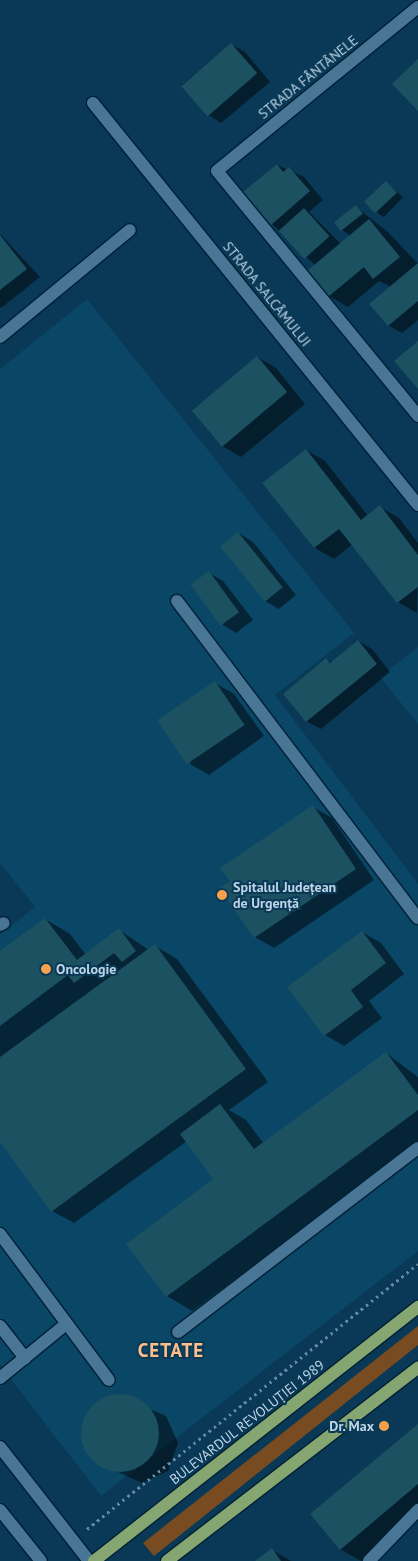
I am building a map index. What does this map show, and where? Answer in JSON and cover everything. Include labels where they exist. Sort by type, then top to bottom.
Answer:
[{"type":"main road","name":"BULEVARDUL REVOLUȚIEI 1989","points":[[94,1561],[418,1307]]},
{"type":"main road","points":[[167,1561],[418,1368]]},
{"type":"street","name":"STRADA FÂNTÂNELE","points":[[418,6],[217,172],[418,416]]},
{"type":"street","name":"STRADA SALCÂMULUI","points":[[93,103],[418,505]]},
{"type":"street","points":[[0,337],[130,230]]},
{"type":"street","points":[[178,601],[418,918]]},
{"type":"street","points":[[178,1332],[418,1148]]},
{"type":"street","points":[[0,1234],[65,1325],[109,1380]]},
{"type":"street","points":[[0,1378],[65,1325]]},
{"type":"street","points":[[0,1326],[25,1358]]},
{"type":"street","points":[[0,1447],[89,1561]]},
{"type":"street","points":[[0,1510],[41,1561]]},
{"type":"street","points":[[369,1561],[418,1510]]},
{"type":"path","points":[[73,1540],[418,1264]]},
{"type":"shaded area","name":"Spitalul Județean de Urgență","points":[[87,299],[354,633],[275,695],[418,884],[418,1251],[101,1496],[0,1365],[0,935],[35,907],[0,863],[0,369]]},
{"type":"shaded area","points":[[418,647],[418,724],[380,677]]},
{"type":"shaded area","points":[[418,1326],[418,1345],[154,1556],[143,1543]]},
{"type":"building","points":[[231,43],[257,73],[207,116],[181,86]]},
{"type":"building","points":[[418,59],[418,111],[392,84]]},
{"type":"building","points":[[277,164],[283,172],[289,167],[310,191],[271,225],[243,192]]},
{"type":"building","points":[[386,181],[397,193],[375,213],[364,201]]},
{"type":"building","points":[[356,205],[363,214],[341,231],[334,222]]},
{"type":"building","points":[[304,208],[329,236],[304,259],[279,231]]},
{"type":"building","points":[[369,219],[400,257],[373,279],[364,267],[328,297],[307,271]]},
{"type":"building","points":[[0,235],[27,269],[0,290]]},
{"type":"building","points":[[418,263],[418,301],[388,326],[369,304]]},
{"type":"building","points":[[418,341],[418,389],[394,361]]},
{"type":"building","points":[[257,356],[287,392],[222,447],[192,411]]},
{"type":"building","points":[[306,449],[361,520],[380,505],[418,555],[418,587],[397,603],[339,529],[314,548],[262,483]]},
{"type":"building","points":[[238,532],[283,587],[265,602],[220,546]]},
{"type":"building","points":[[209,571],[239,612],[220,626],[190,585]]},
{"type":"building","points":[[358,640],[377,664],[306,722],[283,694],[326,658],[330,663]]},
{"type":"building","points":[[215,681],[245,725],[187,764],[157,720]]},
{"type":"building","points":[[313,805],[356,869],[254,938],[219,888],[230,881],[220,868]]},
{"type":"building","name":"Oncologie","points":[[45,918],[77,960],[119,928],[136,951],[122,962],[114,953],[74,983],[68,975],[0,1026],[0,951]]},
{"type":"building","points":[[362,931],[386,963],[351,990],[363,1007],[324,1036],[287,987]]},
{"type":"building","points":[[155,944],[246,1069],[51,1212],[0,1142],[0,1057]]},
{"type":"building","points":[[386,1052],[418,1095],[418,1110],[166,1297],[126,1244],[213,1179],[180,1134],[220,1104],[254,1149]]},
{"type":"building","points":[[120,1394],[135,1397],[148,1405],[156,1418],[159,1433],[156,1448],[148,1461],[135,1469],[120,1472],[105,1469],[92,1461],[84,1448],[81,1433],[84,1418],[92,1405],[105,1397]]},
{"type":"building","points":[[418,1424],[418,1484],[340,1550],[310,1514]]},
{"type":"building","points":[[272,1548],[281,1561],[255,1561]]},
{"type":"place","name":"Spitalul Județean de Urgență","points":[[222,895]]},
{"type":"place","name":"Oncologie","points":[[46,969]]},
{"type":"place","name":"Dr. Max","points":[[384,1426]]},
{"type":"district","name":"CETATE","points":[[171,1351]]}]
